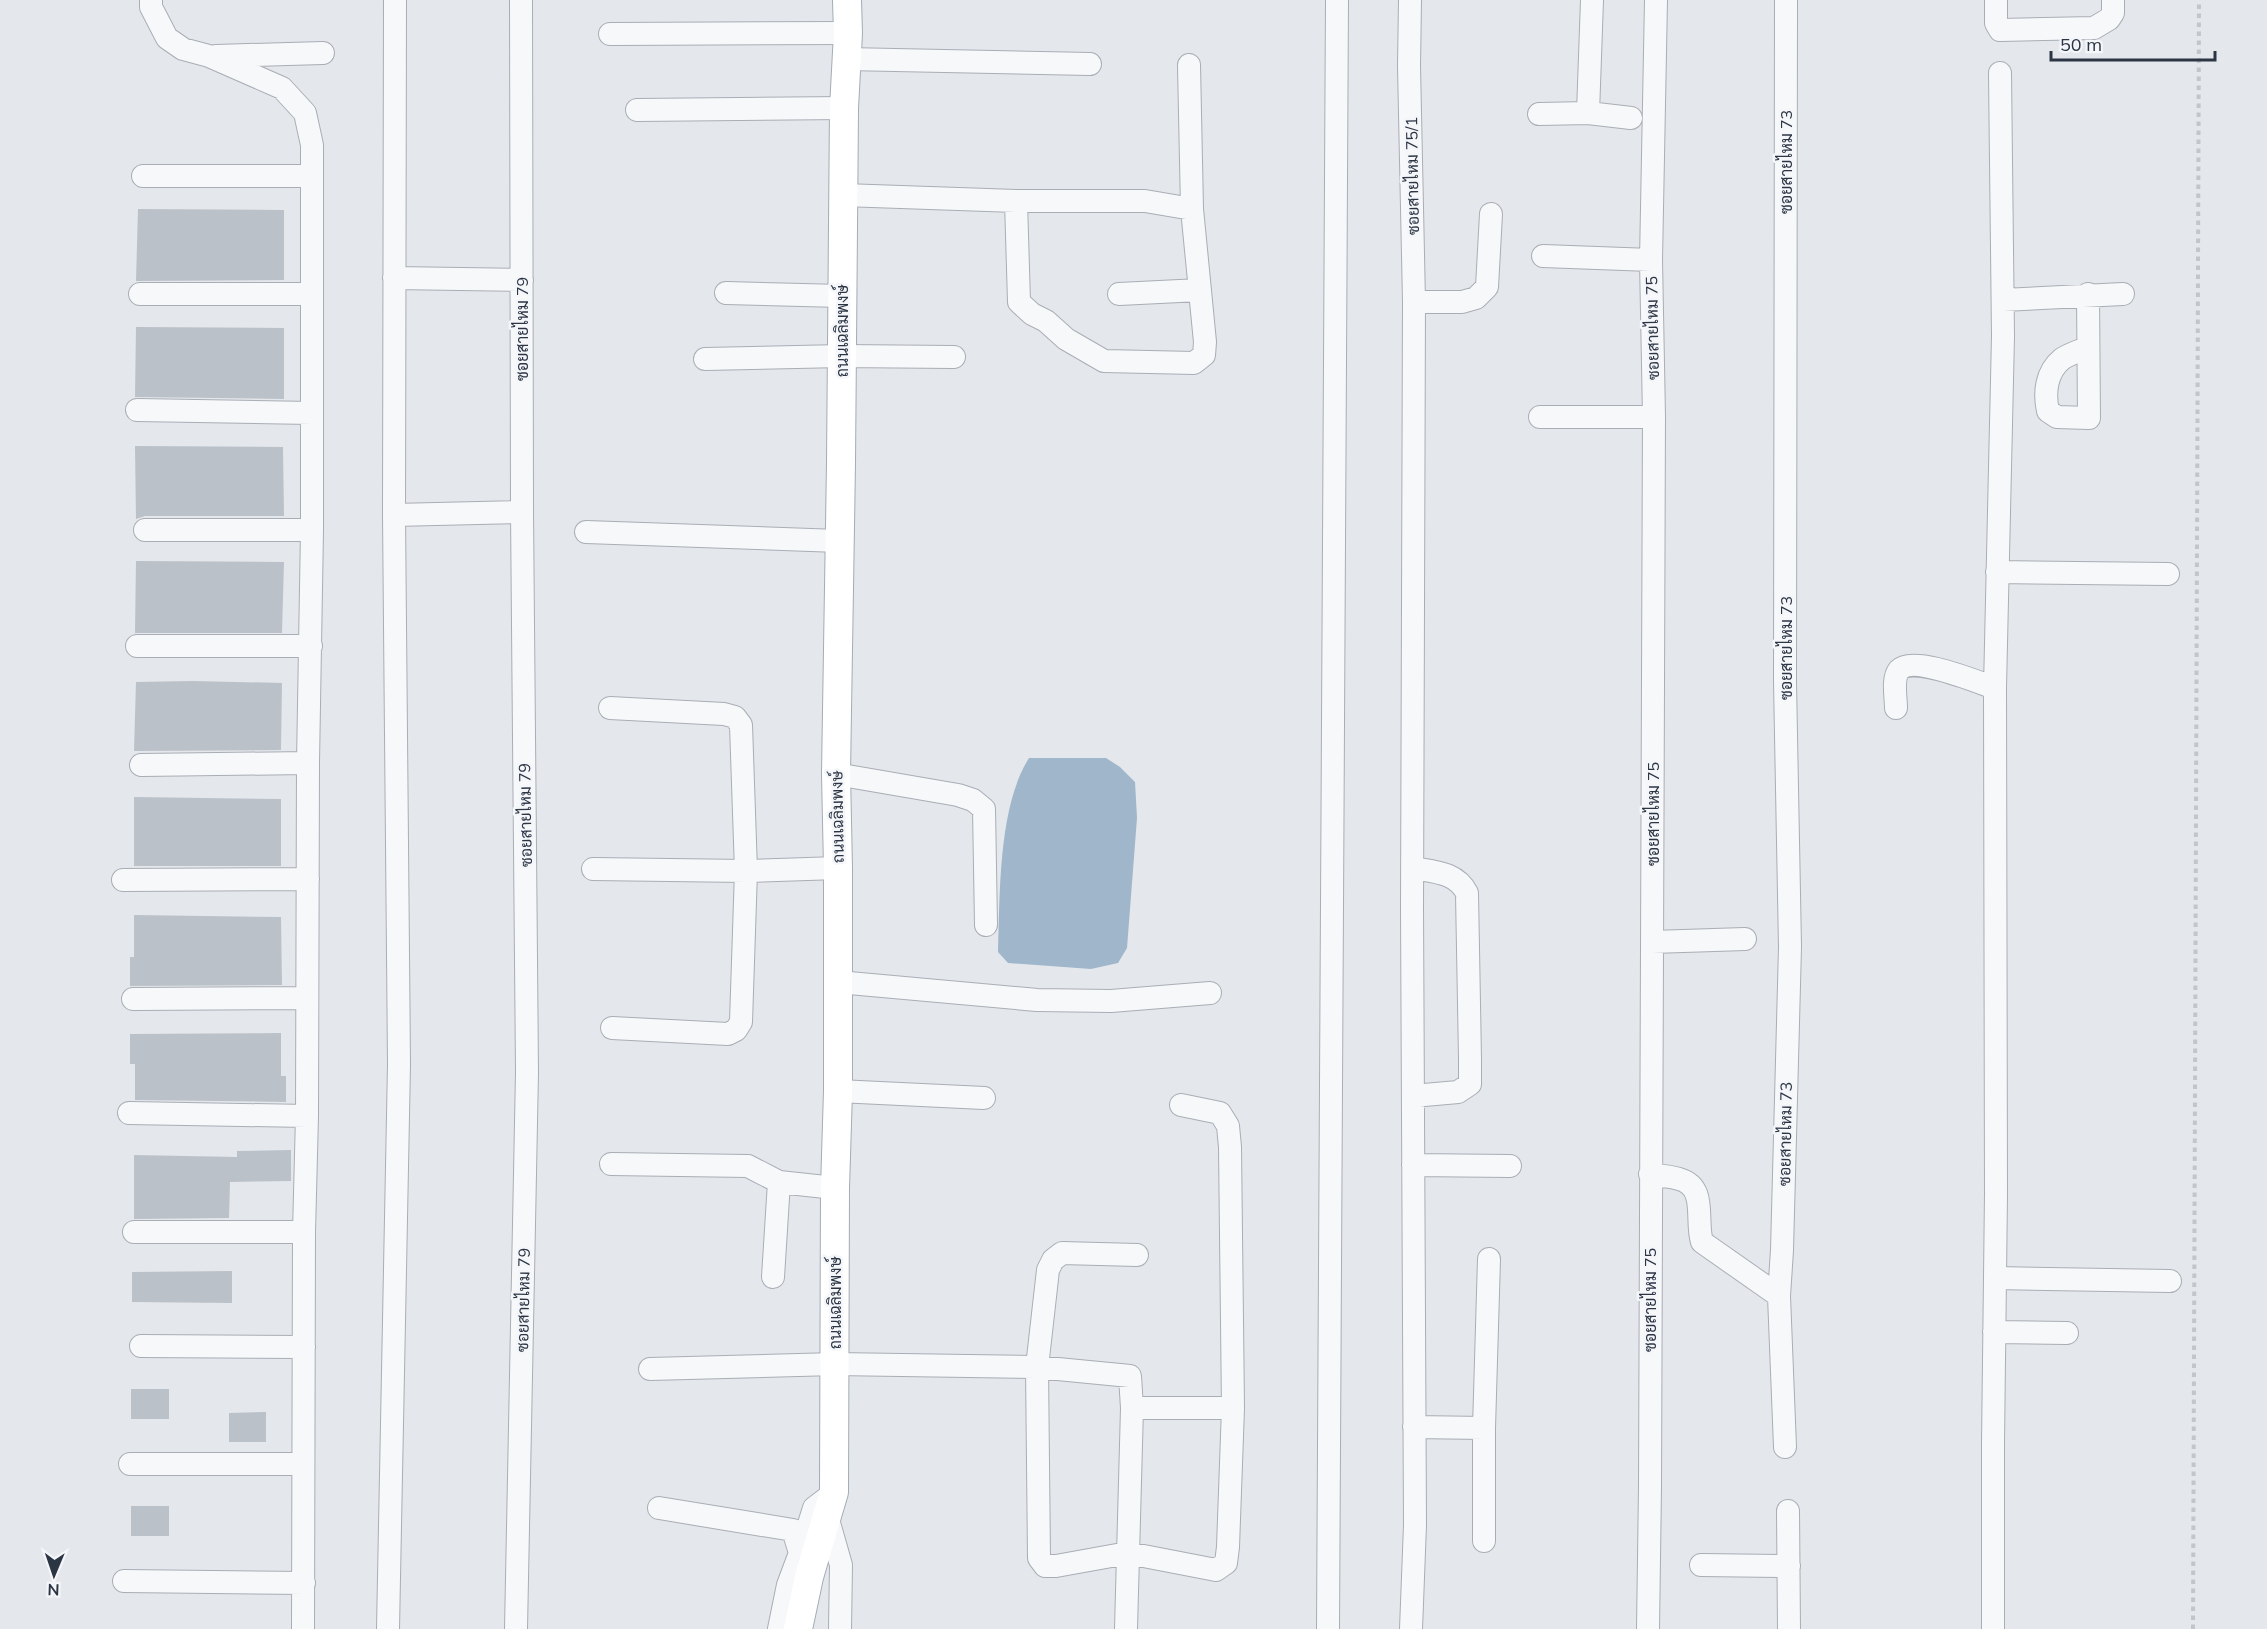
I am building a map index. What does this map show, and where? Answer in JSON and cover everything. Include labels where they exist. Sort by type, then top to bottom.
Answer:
[{"type":"main road","name":"ถนนเฉลิมพงษ์","points":[[798,1629],[809,1577],[831,1504],[838,1091],[836,774],[847,0]]},
{"type":"street","points":[[151,0],[151,7],[167,38],[183,49],[208,56],[282,88],[305,113],[312,145],[310,176],[312,530],[304,1232],[303,1629]]},
{"type":"street","points":[[388,1629],[399,1064],[394,515],[395,0]]},
{"type":"street","name":"ซอยสายไหม 79","points":[[516,1629],[527,1072],[522,512],[521,0]]},
{"type":"street","points":[[1328,1629],[1338,0]]},
{"type":"street","name":"ซอยสายไหม 75/1","points":[[1410,0],[1409,66],[1414,302],[1415,1525],[1411,1629]]},
{"type":"street","points":[[1588,113],[1592,0]]},
{"type":"street","name":"ซอยสายไหม 75","points":[[1648,1629],[1654,417],[1651,260],[1656,0]]},
{"type":"street","name":"ซอยสายไหม 73","points":[[1785,0],[1785,682],[1790,947],[1779,1296],[1785,1447]]},
{"type":"street","points":[[1996,0],[1996,23],[2000,30],[2094,28],[2109,19],[2113,13],[2113,0]]},
{"type":"street","points":[[610,34],[847,46],[1090,64]]},
{"type":"street","points":[[208,56],[323,53]]},
{"type":"street","points":[[1016,201],[1019,302],[1032,314],[1046,321],[1066,339],[1104,361],[1194,363],[1204,355],[1205,342],[1192,209],[1189,64]]},
{"type":"street","points":[[1993,1629],[1995,688],[2002,300],[2000,73]]},
{"type":"street","points":[[637,110],[844,108]]},
{"type":"street","points":[[1539,114],[1588,113],[1631,117]]},
{"type":"street","points":[[143,176],[310,176]]},
{"type":"street","points":[[843,195],[1016,201],[1145,201],[1192,209]]},
{"type":"street","points":[[1414,302],[1462,302],[1476,298],[1487,287],[1491,214]]},
{"type":"street","points":[[1542,256],[1651,260]]},
{"type":"street","points":[[394,278],[522,280]]},
{"type":"street","points":[[1119,294],[1200,290]]},
{"type":"street","points":[[140,294],[310,294]]},
{"type":"street","points":[[726,294],[842,296]]},
{"type":"street","points":[[2088,294],[2088,347]]},
{"type":"street","points":[[2002,300],[2123,294]]},
{"type":"street","points":[[705,359],[842,356],[954,357]]},
{"type":"street","points":[[137,410],[312,413]]},
{"type":"street","points":[[1540,417],[1654,417]]},
{"type":"street","points":[[394,515],[522,512]]},
{"type":"street","points":[[145,530],[312,530]]},
{"type":"street","points":[[586,532],[839,542]]},
{"type":"street","points":[[1996,573],[2168,574]]},
{"type":"street","points":[[137,646],[311,646]]},
{"type":"street","points":[[1896,708],[1896,680],[1899,670],[1909,664],[1923,665],[1995,688]]},
{"type":"street","points":[[610,708],[724,714],[735,717],[741,725],[746,871],[741,1022],[736,1030],[728,1034],[612,1028]]},
{"type":"street","points":[[141,765],[308,763]]},
{"type":"street","points":[[836,774],[958,795],[973,800],[984,809],[986,925]]},
{"type":"street","points":[[593,869],[746,871],[838,868]]},
{"type":"street","points":[[1413,868],[1453,876],[1462,884],[1467,893],[1470,1084],[1458,1092],[1413,1096]]},
{"type":"street","points":[[123,880],[308,879]]},
{"type":"street","points":[[1652,942],[1745,939]]},
{"type":"street","points":[[838,982],[1037,1000],[1111,1001],[1210,993]]},
{"type":"street","points":[[133,999],[307,998]]},
{"type":"street","points":[[838,1091],[984,1098]]},
{"type":"street","points":[[1137,1256],[1062,1253],[1053,1260],[1048,1270],[1036,1367],[1039,1558],[1045,1566],[1056,1566],[1128,1553],[1216,1570],[1226,1563],[1233,1408],[1230,1147],[1228,1126],[1220,1113],[1181,1105]]},
{"type":"street","points":[[129,1113],[307,1116]]},
{"type":"street","points":[[611,1164],[748,1166],[778,1182],[836,1188]]},
{"type":"street","points":[[1413,1165],[1510,1166]]},
{"type":"street","points":[[1650,1174],[1681,1179],[1693,1187],[1699,1197],[1699,1232],[1702,1242],[1779,1296]]},
{"type":"street","points":[[773,1277],[778,1182]]},
{"type":"street","points":[[134,1232],[304,1232]]},
{"type":"street","points":[[1484,1541],[1484,1428],[1489,1259]]},
{"type":"street","points":[[1995,1278],[2170,1281]]},
{"type":"street","points":[[1994,1332],[2067,1333]]},
{"type":"street","points":[[141,1346],[304,1347]]},
{"type":"street","points":[[650,1369],[835,1364],[1036,1367],[1130,1376],[1132,1408],[1126,1629]]},
{"type":"street","points":[[1132,1408],[1233,1408]]},
{"type":"street","points":[[1414,1427],[1484,1428]]},
{"type":"street","points":[[130,1464],[303,1464]]},
{"type":"street","points":[[779,1629],[788,1585],[814,1508],[831,1504],[841,1565],[840,1629]]},
{"type":"street","points":[[659,1508],[793,1530],[800,1553]]},
{"type":"street","points":[[1788,1511],[1789,1629]]},
{"type":"street","points":[[1701,1565],[1789,1566]]},
{"type":"street","points":[[124,1581],[304,1583]]},
{"type":"path","points":[[2193,1629],[2199,0]]},
{"type":"water","points":[[1029,758],[1106,758],[1120,767],[1135,782],[1137,818],[1127,948],[1118,963],[1091,969],[1008,963],[998,952],[1006,826],[1011,801]]},
{"type":"building","points":[[138,209],[284,210],[284,280],[136,281]]},
{"type":"building","points":[[136,327],[284,328],[284,399],[135,397]]},
{"type":"building","points":[[135,446],[283,447],[284,516],[145,516],[136,519]]},
{"type":"building","points":[[136,561],[284,562],[282,633],[135,633]]},
{"type":"building","points":[[136,682],[282,683],[281,750],[134,751]]},
{"type":"building","points":[[134,797],[281,799],[281,866],[134,866]]},
{"type":"building","points":[[134,915],[281,917],[282,985],[130,986],[130,957],[134,957]]},
{"type":"building","points":[[281,1033],[281,1076],[286,1076],[286,1102],[135,1100],[135,1064],[130,1064],[130,1034]]},
{"type":"building","points":[[291,1150],[291,1181],[230,1182],[229,1218],[134,1219],[134,1155],[237,1157],[237,1151]]},
{"type":"building","points":[[232,1271],[232,1303],[132,1302],[132,1272]]},
{"type":"building","points":[[131,1389],[169,1389],[169,1419],[131,1419]]},
{"type":"building","points":[[266,1412],[266,1442],[229,1442],[229,1413]]},
{"type":"building","points":[[131,1506],[169,1506],[169,1536],[131,1536]]}]
